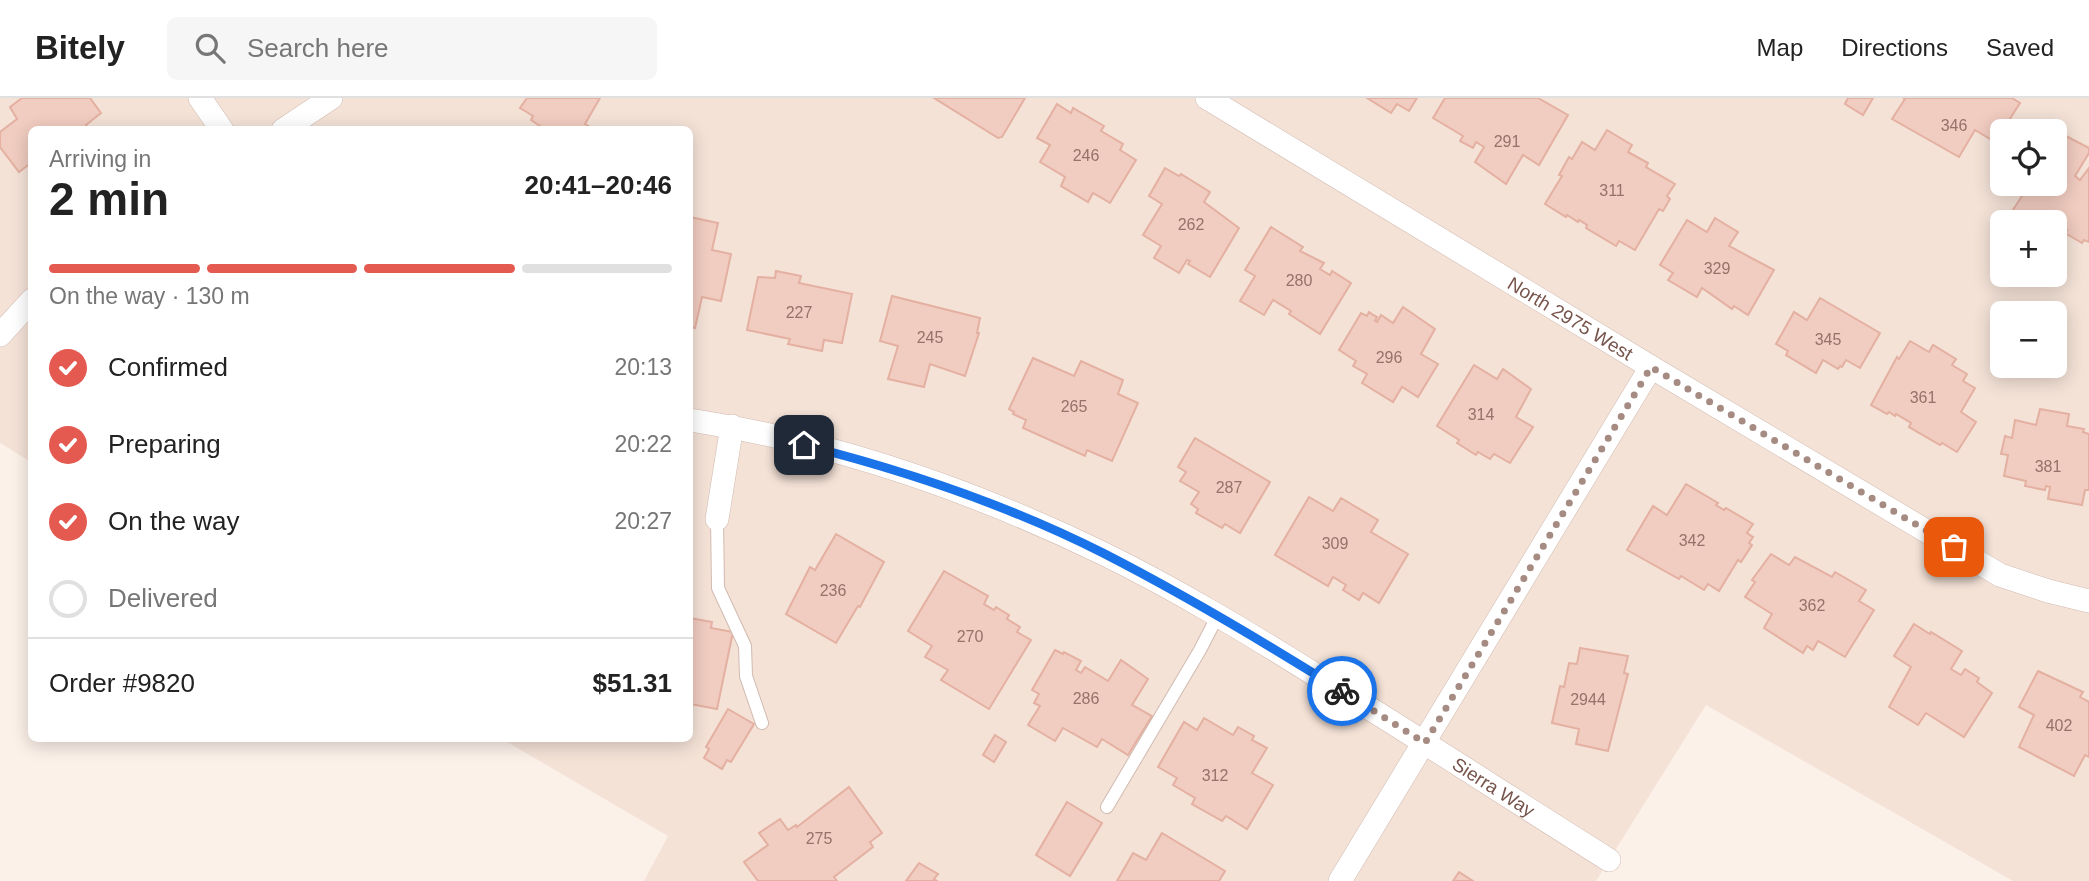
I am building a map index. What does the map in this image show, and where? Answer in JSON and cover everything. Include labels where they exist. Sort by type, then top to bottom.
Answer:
[{"type":"street","points":[[200,98],[219,126]]},
{"type":"street","points":[[289,126],[331,98]]},
{"type":"street","name":"North 2975 West","points":[[1207,98],[2000,575],[2048,592],[2089,601]]},
{"type":"street","points":[[0,335],[28,304]]},
{"type":"street","points":[[1340,881],[1651,367]]},
{"type":"street","name":"Sierra Way","points":[[693,420],[732,426],[877,463],[983,500],[1102,553],[1218,615],[1609,860]]},
{"type":"street","points":[[717,519],[732,426]]},
{"type":"lane","points":[[717,519],[718,588],[745,646],[746,676],[762,723]]},
{"type":"lane","points":[[1107,807],[1218,615]]},
{"type":"shaded area","points":[[0,98],[2089,98],[2089,881],[2013,881],[1706,705],[1596,881],[644,881],[668,836],[507,742],[693,742],[693,126],[28,126],[28,460],[0,443]]},
{"type":"building","points":[[22,98],[90,98],[101,113],[87,126],[28,126],[28,165],[19,172],[0,147],[0,132],[17,119],[10,107]]},
{"type":"building","points":[[527,98],[600,98],[585,124],[588,126],[540,126],[531,120],[533,116],[520,108]]},
{"type":"building","points":[[934,98],[1025,98],[1002,137],[998,138]]},
{"type":"building","points":[[1367,98],[1417,98],[1409,111],[1397,104],[1391,113]]},
{"type":"building","points":[[1445,98],[1538,98],[1568,115],[1539,165],[1523,155],[1506,184],[1475,162],[1484,147],[1476,142],[1473,148],[1460,141],[1463,136],[1433,118]]},
{"type":"building","points":[[1848,98],[1873,98],[1863,115],[1845,104]]},
{"type":"building","points":[[1903,98],[2012,98],[2020,103],[2010,119],[1990,119],[1990,139],[1975,130],[1959,157],[1892,119],[1905,99]]},
{"type":"building","points":[[1057,104],[1071,113],[1073,108],[1104,126],[1101,131],[1123,144],[1120,150],[1136,160],[1110,203],[1093,193],[1088,202],[1061,186],[1065,177],[1040,162],[1050,145],[1037,138]]},
{"type":"building","points":[[1607,130],[1632,145],[1628,152],[1648,163],[1646,167],[1675,184],[1667,196],[1670,199],[1663,211],[1659,209],[1635,250],[1619,241],[1616,246],[1586,228],[1587,225],[1579,220],[1578,222],[1567,215],[1566,217],[1545,204],[1562,176],[1559,175],[1569,157],[1572,159],[1582,142],[1595,150]]},
{"type":"building","points":[[2067,137],[2089,148],[2089,153],[2075,176],[2080,180],[2089,168],[2089,242],[2084,240],[2082,243],[2067,234],[2067,210],[2013,210],[2022,196],[2067,196]]},
{"type":"building","points":[[1165,168],[1179,176],[1181,174],[1210,192],[1204,202],[1239,228],[1210,277],[1188,264],[1190,261],[1187,260],[1179,273],[1154,258],[1161,246],[1143,235],[1162,204],[1149,196]]},
{"type":"building","points":[[693,218],[718,223],[712,250],[731,254],[721,301],[702,297],[695,328]]},
{"type":"building","points":[[1715,218],[1738,232],[1729,246],[1774,270],[1748,315],[1734,306],[1732,309],[1702,288],[1697,297],[1668,280],[1673,273],[1660,265],[1687,220],[1707,232]]},
{"type":"building","points":[[1271,227],[1303,247],[1300,251],[1324,263],[1320,269],[1330,275],[1332,271],[1351,283],[1320,334],[1273,300],[1264,315],[1240,301],[1255,276],[1245,270]]},
{"type":"building","points":[[776,271],[801,276],[799,283],[852,294],[842,343],[824,340],[822,351],[788,344],[790,339],[747,330],[758,277],[775,278]]},
{"type":"building","points":[[892,296],[980,318],[979,333],[965,376],[930,364],[924,387],[888,379],[898,346],[880,341]]},
{"type":"building","points":[[1820,298],[1880,333],[1860,368],[1846,360],[1838,369],[1823,360],[1816,373],[1786,355],[1788,351],[1776,344],[1794,312],[1807,320]]},
{"type":"building","points":[[1403,307],[1435,329],[1421,354],[1438,364],[1418,397],[1402,387],[1393,402],[1362,383],[1367,374],[1353,366],[1356,361],[1339,350],[1361,313],[1367,316],[1369,312],[1377,317],[1377,322],[1381,315],[1393,323]]},
{"type":"building","points":[[1910,341],[1929,352],[1933,345],[1956,359],[1952,365],[1967,374],[1963,381],[1975,388],[1961,412],[1976,422],[1957,452],[1909,427],[1911,423],[1896,414],[1887,414],[1871,405],[1897,357],[1899,359]]},
{"type":"building","points":[[1033,358],[1074,376],[1081,361],[1123,380],[1118,394],[1138,403],[1112,461],[1087,450],[1085,456],[1023,428],[1026,420],[1009,409]]},
{"type":"building","points":[[1474,365],[1497,379],[1503,369],[1531,389],[1516,417],[1533,427],[1510,463],[1494,454],[1490,459],[1478,452],[1476,455],[1437,426]]},
{"type":"building","points":[[2040,409],[2069,414],[2067,426],[2084,429],[2083,432],[2089,434],[2089,490],[2085,490],[2082,505],[2048,499],[2050,487],[2046,486],[2045,490],[2025,486],[2026,481],[2004,476],[2008,455],[2001,454],[2005,436],[2012,438],[2015,420],[2036,425]]},
{"type":"building","points":[[1195,438],[1270,482],[1240,533],[1225,524],[1222,528],[1196,513],[1198,509],[1191,504],[1199,492],[1180,481],[1186,472],[1178,467]]},
{"type":"building","points":[[1686,484],[1718,503],[1716,505],[1724,510],[1726,508],[1753,524],[1747,533],[1753,537],[1749,543],[1752,545],[1741,562],[1738,560],[1719,591],[1708,584],[1704,590],[1681,576],[1679,579],[1627,550],[1653,506],[1667,515]]},
{"type":"building","points":[[1309,497],[1333,511],[1341,498],[1378,520],[1371,532],[1408,554],[1379,603],[1363,593],[1359,600],[1343,590],[1346,585],[1333,577],[1328,586],[1275,555]]},
{"type":"building","points":[[836,534],[884,562],[860,607],[858,606],[836,643],[786,614],[810,567],[815,570]]},
{"type":"building","points":[[1771,554],[1789,565],[1795,557],[1832,577],[1835,572],[1866,590],[1859,601],[1874,610],[1845,657],[1818,641],[1813,650],[1807,646],[1803,653],[1764,628],[1772,614],[1745,597],[1755,582],[1752,580]]},
{"type":"building","points":[[944,571],[988,596],[984,604],[1009,615],[1007,619],[1020,627],[1017,632],[1031,640],[989,709],[941,680],[948,670],[925,657],[932,646],[908,631]]},
{"type":"building","points":[[693,619],[712,622],[711,628],[733,632],[717,709],[693,705]]},
{"type":"building","points":[[1914,624],[1962,651],[1951,669],[1961,675],[1965,669],[1979,678],[1977,682],[1992,693],[1964,737],[1926,713],[1918,725],[1889,707],[1911,667],[1894,656]]},
{"type":"building","points":[[1580,648],[1628,656],[1624,673],[1628,674],[1608,751],[1576,744],[1579,729],[1552,723],[1560,686],[1564,687],[1569,663],[1577,664]]},
{"type":"building","points":[[1055,650],[1081,661],[1076,670],[1081,673],[1085,667],[1108,681],[1121,660],[1148,679],[1132,705],[1152,716],[1128,755],[1102,739],[1097,747],[1063,728],[1055,741],[1028,725],[1040,706],[1034,703],[1039,694],[1032,690]]},
{"type":"building","points":[[2038,671],[2083,692],[2080,697],[2089,702],[2089,757],[2085,755],[2074,776],[2019,747],[2034,715],[2019,707]]},
{"type":"building","points":[[728,709],[754,724],[731,762],[727,760],[722,769],[704,758],[709,749],[706,747]]},
{"type":"building","points":[[1204,718],[1233,735],[1238,727],[1254,736],[1252,740],[1267,748],[1252,773],[1273,785],[1247,829],[1226,816],[1222,821],[1192,804],[1195,798],[1173,785],[1177,778],[1158,767],[1184,722],[1197,730]]},
{"type":"building","points":[[995,735],[1006,742],[994,762],[983,755]]},
{"type":"building","points":[[849,787],[882,833],[870,842],[873,847],[834,877],[837,881],[758,881],[744,862],[768,845],[759,833],[780,819],[788,830],[796,825],[797,827]]},
{"type":"building","points":[[1067,802],[1102,823],[1070,876],[1036,855]]},
{"type":"building","points":[[1162,833],[1225,871],[1219,881],[1117,881],[1133,853],[1146,860]]},
{"type":"building","points":[[919,863],[938,874],[934,879],[937,881],[906,881]]},
{"type":"building","points":[[1459,872],[1473,881],[1453,881]]},
{"type":"way so far","points":[[1342,691],[1425,743],[1651,367],[1954,547]]},
{"type":"route","points":[[804,445],[877,463],[983,500],[1102,553],[1231,622],[1342,691]]}]
